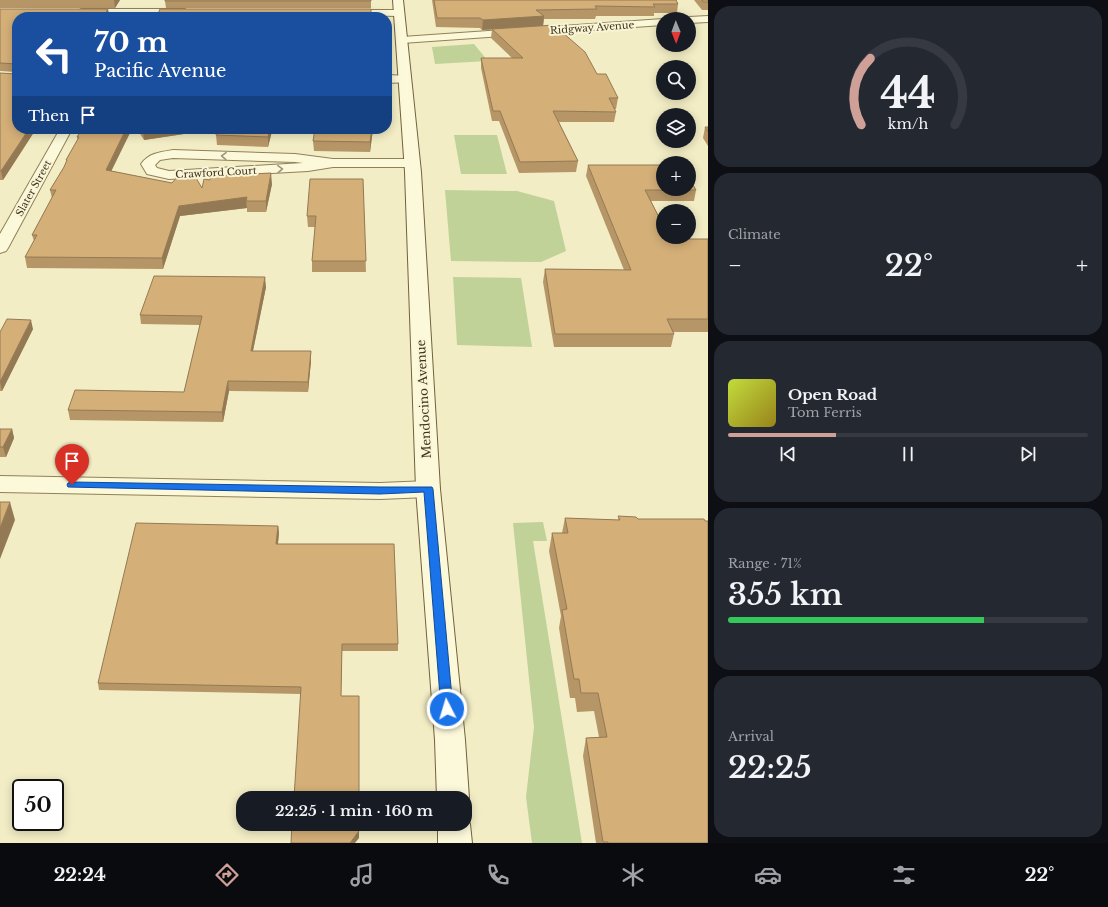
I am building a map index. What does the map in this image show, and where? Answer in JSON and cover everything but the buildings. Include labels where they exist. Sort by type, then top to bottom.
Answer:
[{"type":"main road","name":"Mendocino Avenue","points":[[398,0],[418,267],[428,489],[450,740],[453,791]]},
{"type":"main road","points":[[392,79],[405,79]]},
{"type":"main road","points":[[0,484],[380,491],[428,489]]},
{"type":"main road","points":[[454,831],[455,843]]},
{"type":"street","points":[[134,12],[141,0]]},
{"type":"street","points":[[392,13],[399,13]]},
{"type":"street","points":[[696,20],[708,19]]},
{"type":"street","name":"Ridgway Avenue","points":[[402,40],[656,22]]},
{"type":"street","name":"Slater Street","points":[[0,248],[63,134]]},
{"type":"street","name":"Crawford Court","points":[[333,163],[308,167],[169,175],[152,171],[148,164],[156,157],[173,154],[295,158],[333,163],[411,163]]},
{"type":"green space","points":[[474,44],[488,61],[435,64],[432,47]]},
{"type":"green space","points":[[454,135],[497,135],[507,174],[461,174]]},
{"type":"green space","points":[[445,190],[517,191],[554,201],[566,251],[541,262],[451,261]]},
{"type":"green space","points":[[453,277],[521,278],[532,347],[457,345]]},
{"type":"green space","points":[[543,522],[547,541],[533,541],[582,843],[532,843],[526,797],[534,727],[513,523]]},
{"type":"route","points":[[72,485],[380,491],[428,489],[447,709]]}]
